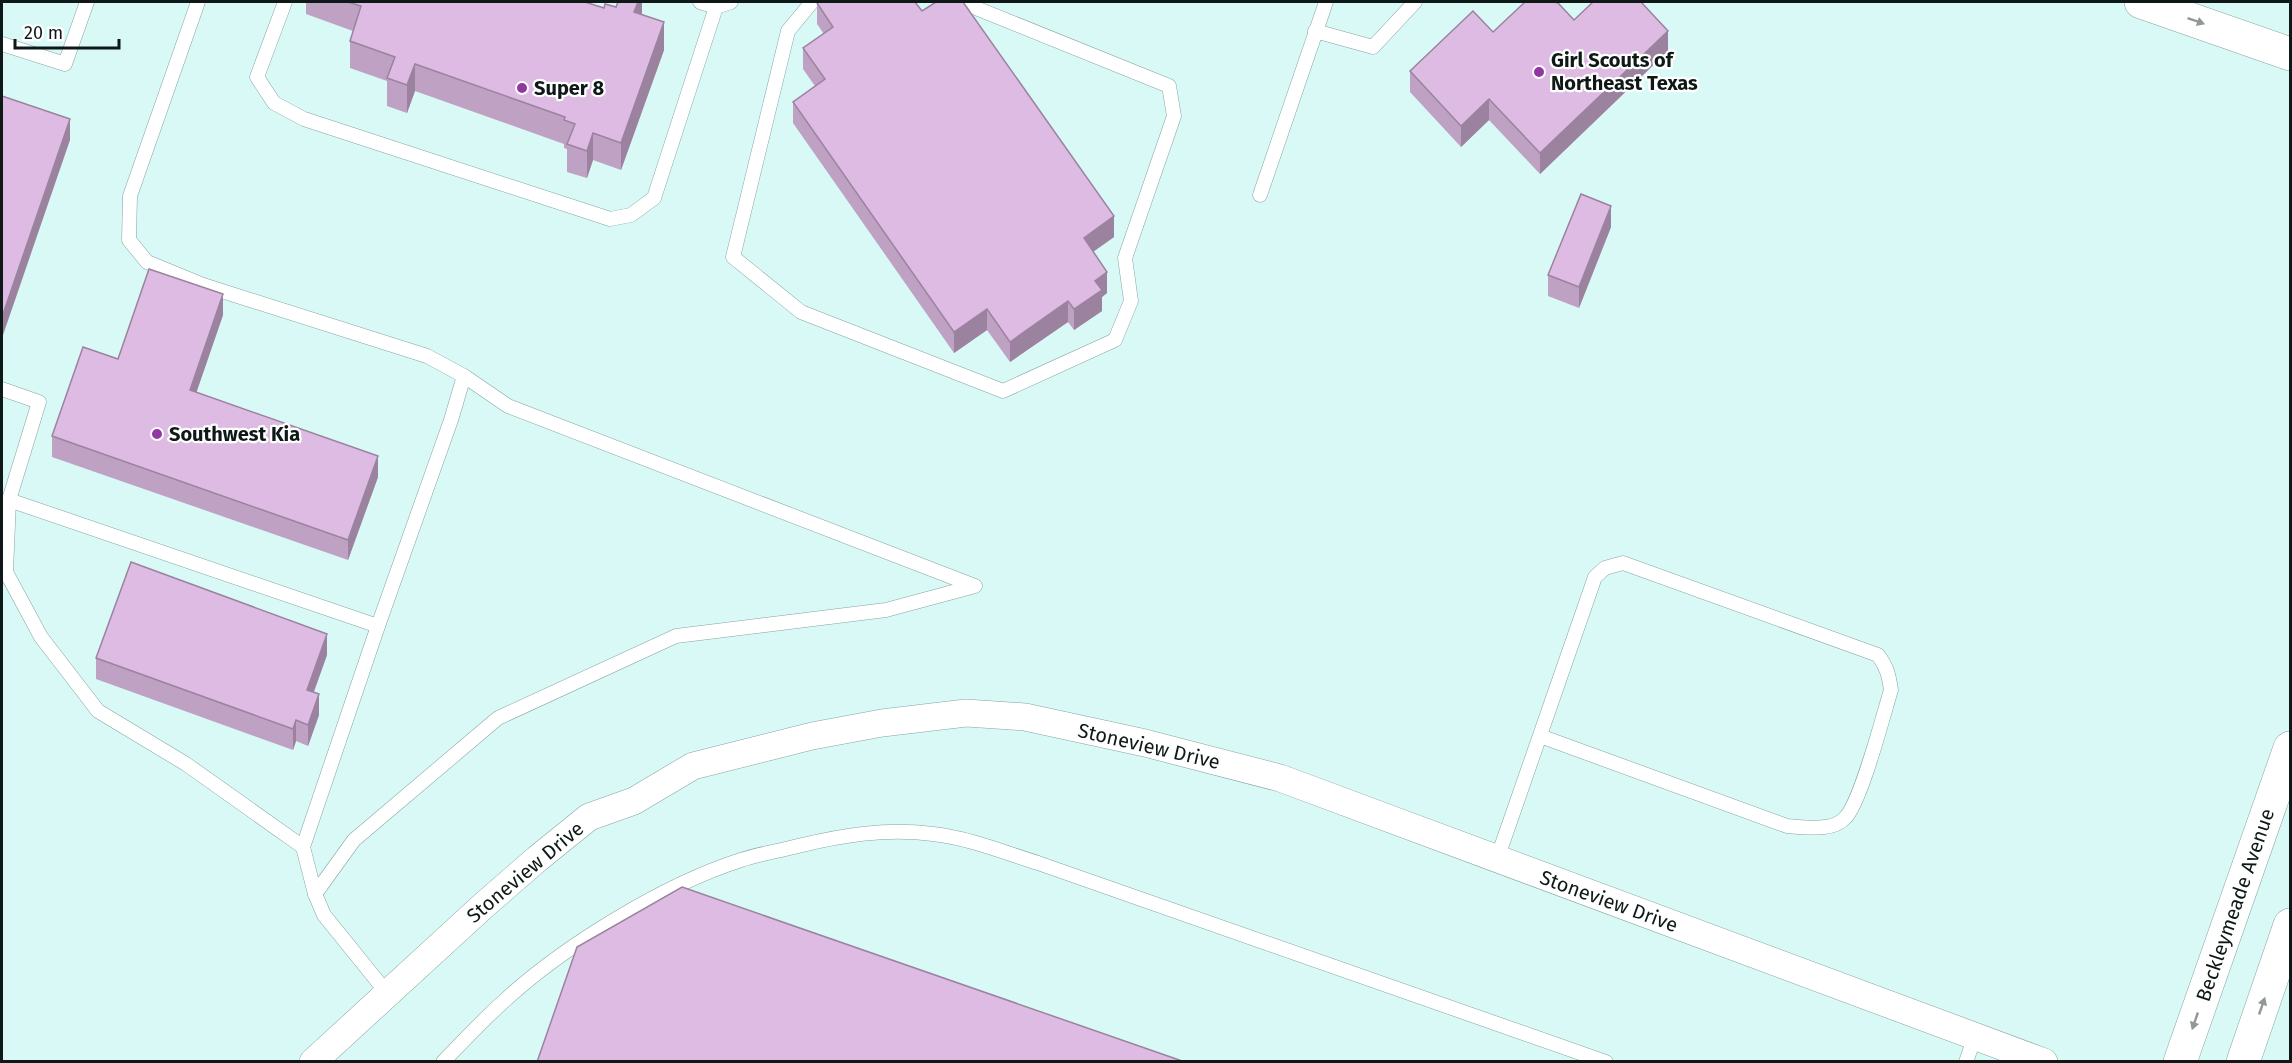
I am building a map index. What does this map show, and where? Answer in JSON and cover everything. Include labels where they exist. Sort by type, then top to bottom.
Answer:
[{"type":"street","points":[[2141,2],[2290,54]]},
{"type":"street","name":"Stoneview Drive","points":[[313,1062],[528,867],[589,817],[634,801],[693,766],[812,736],[882,723],[966,713],[1025,717],[1145,743],[1280,778],[2044,1062]]},
{"type":"street","name":"Beckleymeade Avenue","points":[[2181,1062],[2290,748]]},
{"type":"street","points":[[2243,1062],[2290,925]]},
{"type":"lane","points":[[2,44],[65,64],[87,2]]},
{"type":"lane","points":[[198,2],[130,196],[129,240],[147,262],[203,285],[427,356],[464,376],[508,406],[975,586],[886,610],[676,636],[508,713],[498,718],[354,840],[315,894]]},
{"type":"lane","points":[[285,2],[257,76],[274,103],[304,119],[610,219],[631,215],[654,198],[716,7]]},
{"type":"lane","points":[[700,2],[716,7],[731,2]]},
{"type":"lane","points":[[812,2],[788,31],[733,257],[801,312],[1003,392],[1115,340],[1131,302],[1125,258],[1174,116],[1169,86],[961,2]]},
{"type":"lane","points":[[1260,195],[1326,2]]},
{"type":"lane","points":[[1315,31],[1373,47],[1415,2]]},
{"type":"lane","points":[[387,993],[324,915],[315,894],[303,847],[451,420],[464,376]]},
{"type":"lane","points":[[2,389],[39,402],[9,500],[6,572],[41,637],[98,711],[186,764],[303,847]]},
{"type":"lane","points":[[9,500],[378,626]]},
{"type":"lane","points":[[1497,859],[1595,577],[1605,568],[1623,563],[1878,655],[1887,667],[1891,690],[1856,800],[1845,818],[1832,826],[1787,826],[1540,736]]},
{"type":"lane","points":[[443,1062],[505,1000],[560,957],[649,900],[688,880],[741,860],[843,836],[876,832],[934,834],[963,839],[1038,863],[1606,1062]]},
{"type":"lane","points":[[1966,1062],[1975,1036]]},
{"type":"building","name":"Super 8","points":[[348,2],[585,2],[604,8],[605,4],[616,7],[618,2],[638,2],[634,12],[664,22],[621,143],[593,133],[587,151],[567,144],[575,124],[564,120],[565,117],[415,64],[407,85],[387,78],[395,57],[350,41],[361,6]]},
{"type":"building","points":[[915,2],[922,11],[936,2],[963,2],[1114,216],[1084,238],[1107,272],[1095,281],[1102,290],[1074,309],[1068,301],[1010,342],[987,309],[954,332],[793,102],[825,79],[803,48],[833,27],[817,3]]},
{"type":"building","name":"Girl Scouts of Northeast Texas","points":[[1525,2],[1558,3],[1574,20],[1593,2],[1641,2],[1668,31],[1540,153],[1489,99],[1461,126],[1410,71],[1473,11],[1493,32]]},
{"type":"building","points":[[2,96],[70,119],[2,317]]},
{"type":"building","points":[[1581,194],[1611,206],[1579,287],[1548,275]]},
{"type":"building","name":"Southwest Kia","points":[[149,269],[223,294],[190,390],[378,456],[348,540],[52,436],[83,347],[118,359]]},
{"type":"building","points":[[131,562],[327,634],[307,690],[319,694],[308,725],[296,720],[293,729],[96,658]]},
{"type":"building","points":[[682,887],[1185,1062],[537,1062],[577,947]]},
{"type":"place","name":"Girl Scouts of Northeast Texas","points":[[1539,72]]},
{"type":"place","name":"Super 8","points":[[522,88]]},
{"type":"place","name":"Southwest Kia","points":[[157,434]]}]
